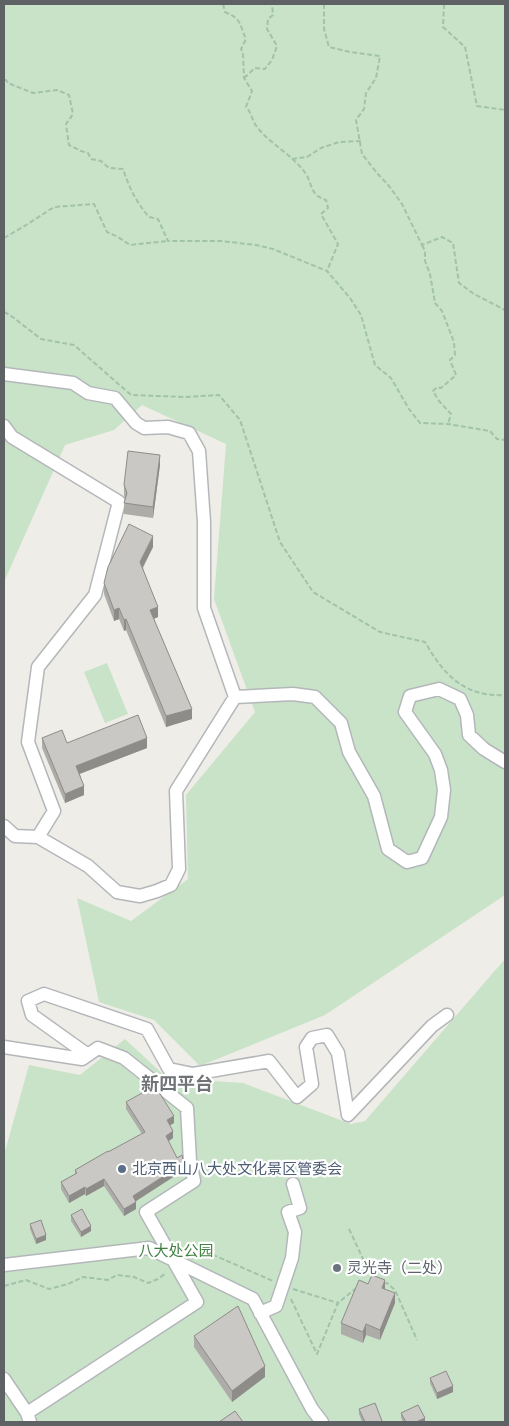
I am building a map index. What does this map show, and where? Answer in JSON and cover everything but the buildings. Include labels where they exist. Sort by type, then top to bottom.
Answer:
[{"type":"lane","points":[[4,374],[73,383],[88,393],[115,398],[136,423],[144,428],[168,427],[189,433],[199,451],[204,522],[204,608],[235,697]]},
{"type":"lane","points":[[4,426],[12,437],[120,502],[95,595],[38,667],[28,742],[54,811],[38,836]]},
{"type":"lane","points":[[235,697],[293,694],[315,697],[341,723],[349,752],[374,796],[388,849],[407,862],[422,858],[442,817],[444,790],[436,754],[406,712],[410,696],[439,689],[460,699],[467,715],[469,735],[484,749],[505,762]]},
{"type":"lane","points":[[4,826],[15,836],[38,836],[88,866],[116,892],[140,896],[171,885],[179,869],[176,791],[235,697]]},
{"type":"lane","points":[[88,1055],[32,1015],[28,1002],[44,994],[147,1029],[169,1069],[193,1074],[268,1061],[297,1097],[312,1084],[306,1047],[312,1038],[327,1035],[338,1053],[348,1115],[432,1026],[447,1015]]},
{"type":"lane","points":[[4,1047],[82,1059],[98,1048],[124,1058],[187,1108],[190,1160],[194,1181],[146,1212],[170,1261],[197,1302],[28,1418],[4,1379]]},
{"type":"lane","points":[[260,1313],[276,1306],[292,1258],[295,1232],[288,1212],[300,1208],[292,1184]]},
{"type":"lane","points":[[4,1265],[149,1248],[170,1261],[253,1300],[312,1409],[322,1422]]},
{"type":"path","points":[[223,4],[225,12],[235,16],[241,24],[246,39],[241,49],[243,52],[244,78],[252,91],[246,107],[250,111],[256,127],[306,174],[311,187],[319,198],[326,200],[328,208],[322,214],[338,244],[328,271]]},
{"type":"path","points":[[244,78],[255,68],[265,69],[272,60],[277,46],[267,29],[268,19],[273,15],[272,4]]},
{"type":"path","points":[[324,4],[324,29],[329,47],[380,56],[376,78],[366,93],[364,109],[356,120],[362,154],[398,198],[425,251],[425,261],[430,274],[435,303],[442,311],[454,342],[455,355],[450,360],[456,374],[441,388],[437,387],[433,391],[451,414],[448,424]]},
{"type":"path","points":[[444,4],[443,27],[465,47],[477,106],[505,110]]},
{"type":"path","points":[[4,80],[8,84],[34,93],[57,90],[69,95],[74,114],[66,124],[69,145],[88,153],[91,159],[101,162],[109,168],[123,169],[130,189],[141,208],[149,217],[158,219],[168,241]]},
{"type":"path","points":[[291,159],[307,157],[321,148],[339,142],[361,141]]},
{"type":"path","points":[[4,238],[54,207],[94,204],[107,232],[130,246],[168,241],[221,241],[256,245],[273,249],[328,271],[361,315],[375,365],[391,378],[409,409],[420,423],[448,424],[490,431],[497,439],[505,440]]},
{"type":"path","points":[[422,245],[442,237],[453,243],[459,283],[474,294],[505,310]]},
{"type":"path","points":[[4,312],[40,339],[74,345],[131,395],[186,397],[219,395],[240,420],[280,542],[313,592],[380,632],[425,642],[438,665],[464,688],[492,696],[505,695]]},
{"type":"path","points":[[349,1229],[376,1284]]},
{"type":"path","points":[[4,1286],[26,1280],[49,1289],[68,1284],[83,1277],[108,1280],[117,1276],[134,1277],[148,1283],[158,1279],[170,1261],[210,1253],[284,1286],[338,1303]]},
{"type":"path","points":[[381,1284],[387,1283],[395,1290],[417,1340]]},
{"type":"path","points":[[284,1286],[317,1354],[338,1303],[354,1290],[360,1288]]},
{"type":"green space","points":[[4,4],[505,4],[505,895],[325,1015],[200,1066],[154,1020],[99,1002],[77,898],[131,921],[188,879],[186,795],[255,712],[214,599],[226,444],[142,405],[114,430],[65,445],[4,582]]},
{"type":"green space","points":[[107,663],[128,714],[105,723],[84,672]]},
{"type":"green space","name":"八大处公园","points":[[505,959],[505,1422],[4,1422],[4,1155],[29,1065],[80,1075],[125,1039],[167,1078],[243,1083],[351,1124],[365,1121]]},
{"type":"place","name":"北京西山八大处文化景区管委会","points":[[122,1169]]},
{"type":"place","name":"灵光寺（二处）","points":[[337,1268]]},
{"type":"district","name":"新四平台","points":[[177,1084]]}]
